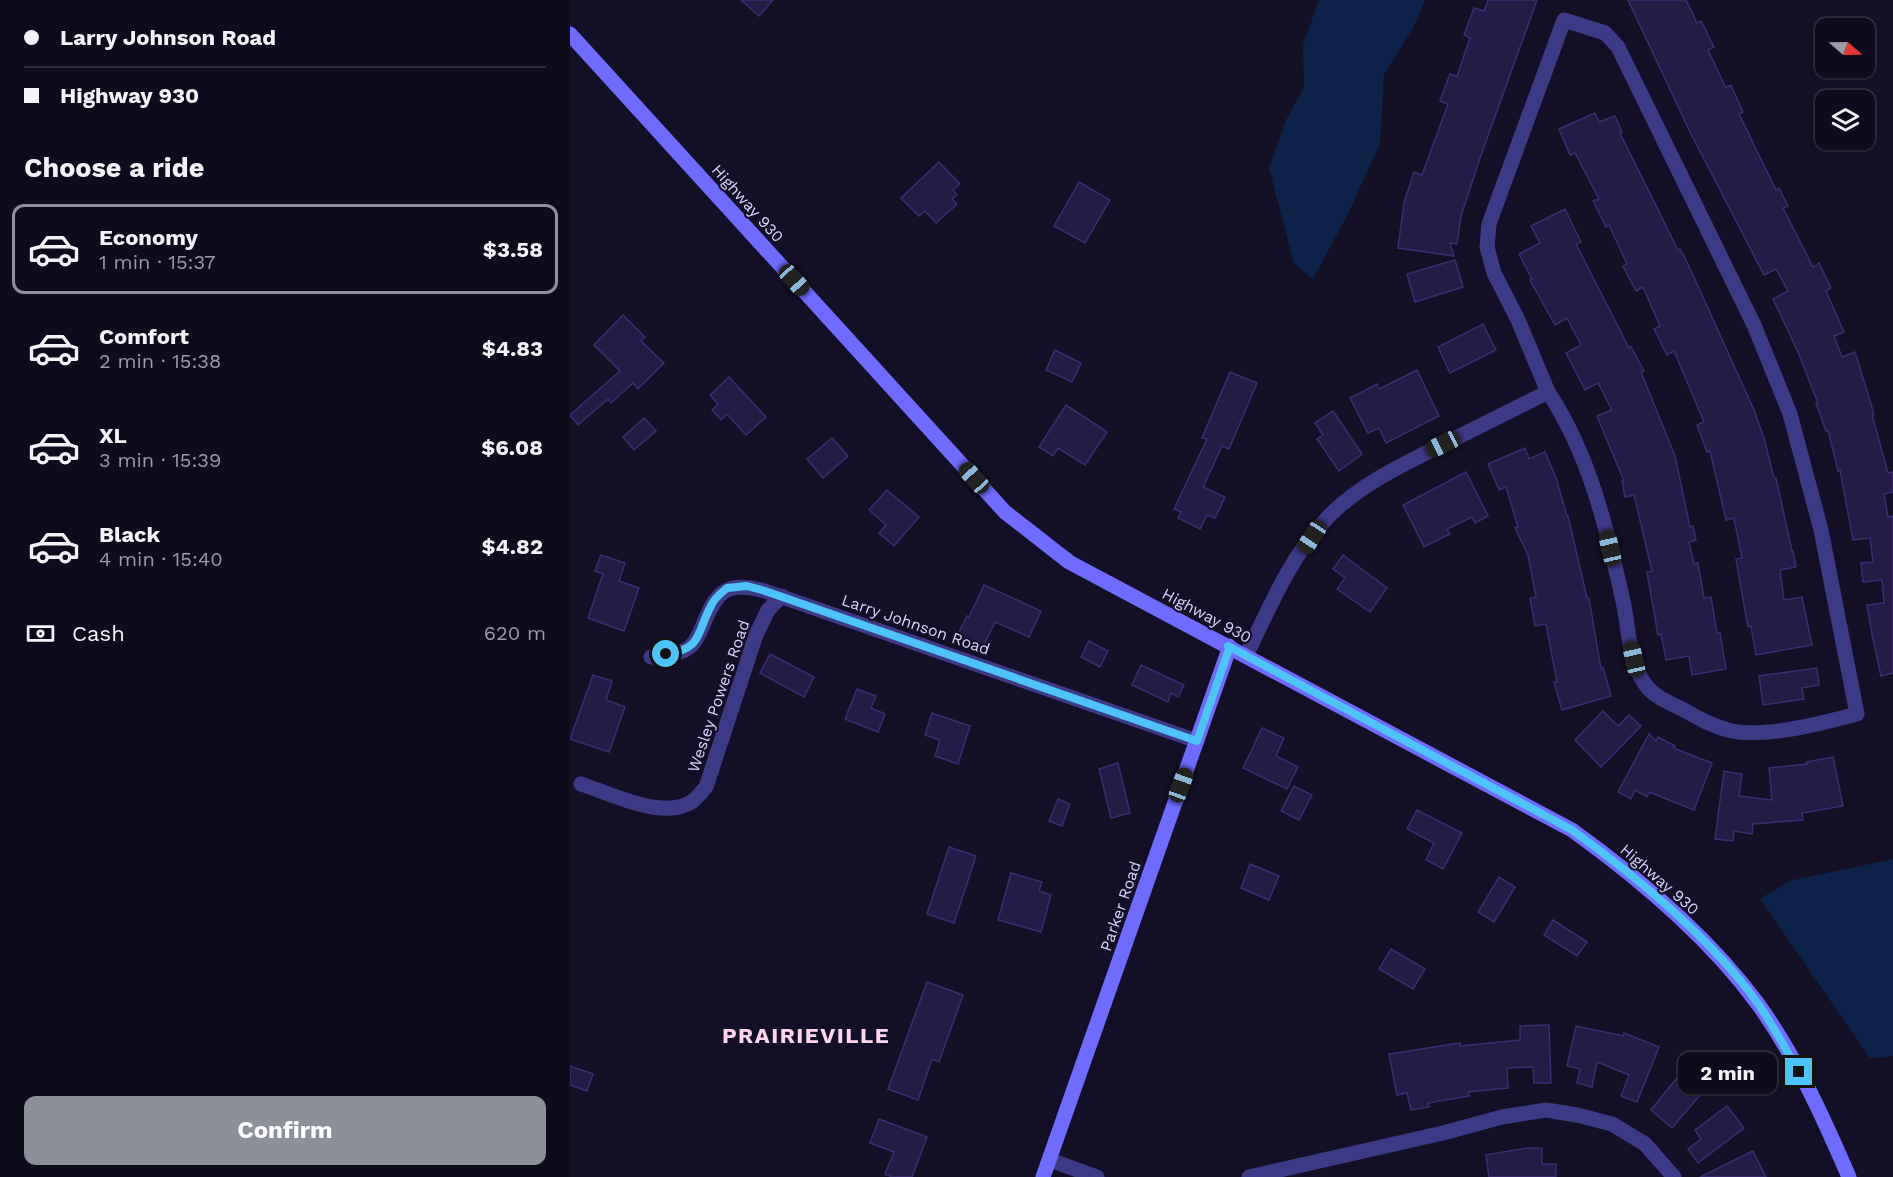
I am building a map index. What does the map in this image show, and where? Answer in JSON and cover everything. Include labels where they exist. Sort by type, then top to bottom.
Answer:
[{"type":"street","points":[[1564,20],[1605,33],[1618,47],[1754,325],[1790,414],[1803,457],[1821,530],[1857,714],[1823,723],[1745,733],[1712,725],[1670,703],[1646,685],[1634,659],[1622,599],[1592,484],[1561,411],[1548,392],[1518,320],[1494,273],[1487,247],[1490,224],[1564,20]]},
{"type":"street","name":"Highway 930","points":[[570,34],[1005,512],[1069,562],[1572,830],[1616,862],[1704,943],[1758,1004],[1818,1106],[1849,1177]]},
{"type":"street","points":[[1246,656],[1293,565],[1330,515],[1376,480],[1548,392]]},
{"type":"street","name":"Larry Johnson Road","points":[[651,657],[680,652],[691,646],[698,637],[711,604],[727,588],[747,586],[1197,741]]},
{"type":"street","name":"Wesley Powers Road","points":[[581,784],[652,807],[674,809],[693,801],[706,787],[756,635],[768,610],[782,597]]},
{"type":"street","name":"Parker Road","points":[[1043,1177],[1197,741],[1229,649],[1228,646]]},
{"type":"street","points":[[1249,1177],[1443,1133],[1502,1117],[1546,1110],[1612,1124],[1645,1144],[1674,1177]]},
{"type":"street","points":[[1050,1160],[1097,1177]]},
{"type":"water","points":[[1319,0],[1425,0],[1412,30],[1384,74],[1380,144],[1347,216],[1313,279],[1294,264],[1269,168],[1286,120],[1304,87],[1303,45]]},
{"type":"water","points":[[1893,859],[1893,1056],[1870,1058],[1760,899],[1789,881]]},
{"type":"building","points":[[741,0],[773,0],[759,16]]},
{"type":"building","points":[[1488,0],[1537,0],[1480,158],[1461,216],[1457,244],[1450,243],[1454,256],[1398,248],[1404,203],[1414,172],[1422,175],[1448,104],[1440,101],[1450,74],[1457,76],[1470,38],[1464,35],[1474,8],[1484,11]]},
{"type":"building","points":[[1628,0],[1686,0],[1697,23],[1701,21],[1714,47],[1708,50],[1726,88],[1731,85],[1743,112],[1739,114],[1776,190],[1779,188],[1788,206],[1783,208],[1813,267],[1819,263],[1831,288],[1826,291],[1844,332],[1834,336],[1842,357],[1855,352],[1874,414],[1872,415],[1888,473],[1893,472],[1893,492],[1884,494],[1888,517],[1893,516],[1893,673],[1881,676],[1867,605],[1884,603],[1882,580],[1863,582],[1861,563],[1873,562],[1870,538],[1853,540],[1840,470],[1838,471],[1828,430],[1826,431],[1816,403],[1818,403],[1798,352],[1773,299],[1788,291],[1776,269],[1764,275],[1689,130]]},
{"type":"building","points":[[1595,113],[1599,122],[1615,116],[1622,132],[1620,133],[1678,250],[1680,249],[1688,264],[1754,410],[1774,478],[1776,478],[1796,567],[1780,570],[1784,600],[1802,597],[1812,645],[1756,655],[1751,626],[1748,627],[1736,559],[1742,558],[1734,518],[1726,520],[1710,451],[1707,452],[1697,425],[1704,422],[1674,351],[1667,355],[1654,329],[1660,326],[1643,287],[1636,291],[1623,266],[1627,264],[1609,225],[1606,227],[1593,201],[1599,199],[1575,153],[1570,155],[1559,129]]},
{"type":"building","points":[[939,162],[960,184],[953,190],[957,195],[952,199],[957,204],[936,223],[925,211],[919,216],[901,198]]},
{"type":"building","points":[[1079,182],[1110,200],[1085,243],[1054,226]]},
{"type":"building","points":[[1565,209],[1581,242],[1576,244],[1629,348],[1631,347],[1644,371],[1641,372],[1675,456],[1690,527],[1693,526],[1696,540],[1689,542],[1694,564],[1698,563],[1704,598],[1711,597],[1726,669],[1692,675],[1689,656],[1666,660],[1661,634],[1658,635],[1647,572],[1652,571],[1634,495],[1625,497],[1622,481],[1624,481],[1597,416],[1612,410],[1598,383],[1585,390],[1566,353],[1581,345],[1567,318],[1555,325],[1530,280],[1532,279],[1519,254],[1540,243],[1531,226]]},
{"type":"building","points":[[1455,260],[1463,287],[1415,302],[1407,274]]},
{"type":"building","points":[[623,315],[645,337],[641,341],[664,363],[638,389],[633,383],[611,403],[608,399],[578,425],[570,415],[620,371],[594,345]]},
{"type":"building","points":[[1483,324],[1496,350],[1450,373],[1438,347]]},
{"type":"building","points":[[1055,350],[1081,363],[1072,382],[1046,370]]},
{"type":"building","points":[[1417,370],[1439,416],[1386,443],[1379,428],[1368,433],[1350,398],[1377,384],[1379,389]]},
{"type":"building","points":[[1230,372],[1257,383],[1229,449],[1222,446],[1203,487],[1225,497],[1215,518],[1207,515],[1200,529],[1178,518],[1181,512],[1174,509],[1207,439],[1202,438]]},
{"type":"building","points":[[729,377],[766,417],[746,435],[727,414],[721,420],[712,410],[718,404],[710,395]]},
{"type":"building","points":[[1066,405],[1107,432],[1085,465],[1058,448],[1053,456],[1039,447]]},
{"type":"building","points":[[1333,411],[1362,454],[1339,471],[1317,439],[1323,435],[1315,423]]},
{"type":"building","points":[[644,418],[656,431],[634,450],[623,437]]},
{"type":"building","points":[[832,438],[848,456],[823,478],[807,459]]},
{"type":"building","points":[[1525,448],[1529,459],[1545,452],[1556,478],[1568,516],[1587,598],[1589,598],[1601,669],[1603,668],[1611,696],[1562,710],[1554,682],[1557,682],[1546,624],[1535,626],[1530,598],[1536,597],[1528,555],[1515,528],[1518,527],[1506,487],[1499,490],[1488,464]]},
{"type":"building","points":[[1466,472],[1488,516],[1475,523],[1472,517],[1447,529],[1450,534],[1424,547],[1403,505]]},
{"type":"building","points":[[887,490],[919,517],[894,546],[879,533],[886,525],[869,510]]},
{"type":"building","points":[[601,555],[625,563],[619,581],[639,588],[624,631],[588,618],[603,574],[595,571]]},
{"type":"building","points":[[1343,555],[1387,588],[1370,612],[1337,589],[1345,578],[1333,569]]},
{"type":"building","points":[[984,585],[1041,611],[1029,637],[995,622],[983,647],[958,634]]},
{"type":"building","points":[[1089,641],[1108,651],[1100,667],[1081,657]]},
{"type":"building","points":[[770,654],[814,677],[804,697],[760,673]]},
{"type":"building","points":[[1141,665],[1184,685],[1178,697],[1171,693],[1168,702],[1132,685]]},
{"type":"building","points":[[1817,668],[1819,685],[1802,688],[1804,699],[1763,705],[1759,676]]},
{"type":"building","points":[[593,675],[612,681],[606,700],[625,707],[609,752],[570,739]]},
{"type":"building","points":[[857,689],[876,696],[871,708],[885,714],[878,732],[845,719]]},
{"type":"building","points":[[1603,711],[1618,726],[1629,715],[1641,726],[1601,767],[1575,740]]},
{"type":"building","points":[[932,713],[970,726],[958,764],[935,756],[940,740],[925,735]]},
{"type":"building","points":[[1262,728],[1284,738],[1276,756],[1298,767],[1287,789],[1243,768]]},
{"type":"building","points":[[1649,734],[1656,741],[1658,737],[1675,746],[1673,748],[1712,763],[1694,810],[1649,792],[1647,797],[1635,790],[1631,799],[1618,792]]},
{"type":"building","points":[[1833,757],[1843,806],[1802,813],[1803,820],[1753,824],[1752,834],[1734,831],[1733,841],[1715,839],[1724,771],[1742,774],[1739,796],[1772,800],[1769,768],[1807,764],[1806,762]]},
{"type":"building","points":[[1118,763],[1130,813],[1111,818],[1099,769]]},
{"type":"building","points":[[1294,786],[1312,795],[1299,820],[1281,811]]},
{"type":"building","points":[[1058,799],[1070,804],[1062,826],[1049,821]]},
{"type":"building","points":[[1417,810],[1462,833],[1443,869],[1426,860],[1434,843],[1407,829]]},
{"type":"building","points":[[949,847],[976,856],[954,923],[927,914]]},
{"type":"building","points":[[1250,864],[1279,876],[1269,900],[1241,888]]},
{"type":"building","points":[[1011,873],[1042,882],[1039,891],[1051,895],[1041,932],[998,920]]},
{"type":"building","points":[[1499,877],[1515,887],[1494,922],[1478,912]]},
{"type":"building","points":[[1553,920],[1587,942],[1577,956],[1544,935]]},
{"type":"building","points":[[1391,949],[1425,969],[1413,989],[1379,969]]},
{"type":"building","points":[[927,982],[963,995],[939,1062],[932,1059],[918,1100],[888,1089]]},
{"type":"building","points":[[1549,1025],[1551,1083],[1534,1083],[1533,1067],[1507,1068],[1508,1088],[1468,1092],[1469,1096],[1428,1103],[1429,1107],[1411,1110],[1407,1093],[1397,1095],[1389,1054],[1460,1043],[1460,1046],[1520,1040],[1520,1026]]},
{"type":"building","points":[[1576,1026],[1623,1036],[1624,1033],[1659,1047],[1637,1102],[1621,1096],[1629,1075],[1597,1062],[1592,1087],[1577,1083],[1580,1069],[1567,1066]]},
{"type":"building","points":[[570,1066],[593,1074],[587,1091],[570,1085]]},
{"type":"building","points":[[1684,1069],[1706,1088],[1672,1128],[1651,1110]]},
{"type":"building","points":[[1727,1106],[1744,1128],[1698,1163],[1688,1149],[1701,1139],[1695,1130]]},
{"type":"building","points":[[879,1119],[927,1137],[912,1177],[892,1177],[885,1174],[894,1152],[870,1143]]},
{"type":"building","points":[[1526,1148],[1542,1148],[1542,1164],[1556,1164],[1556,1177],[1489,1177],[1486,1155]]},
{"type":"building","points":[[1753,1151],[1766,1177],[1700,1177]]},
{"type":"district","name":"PRAIRIEVILLE","points":[[806,1035]]},
{"type":"route","points":[[666,654],[680,652],[691,646],[698,637],[711,604],[727,588],[747,586],[1197,741],[1229,649],[1228,646],[1572,830],[1616,862],[1718,957],[1758,1004],[1799,1072]]}]
